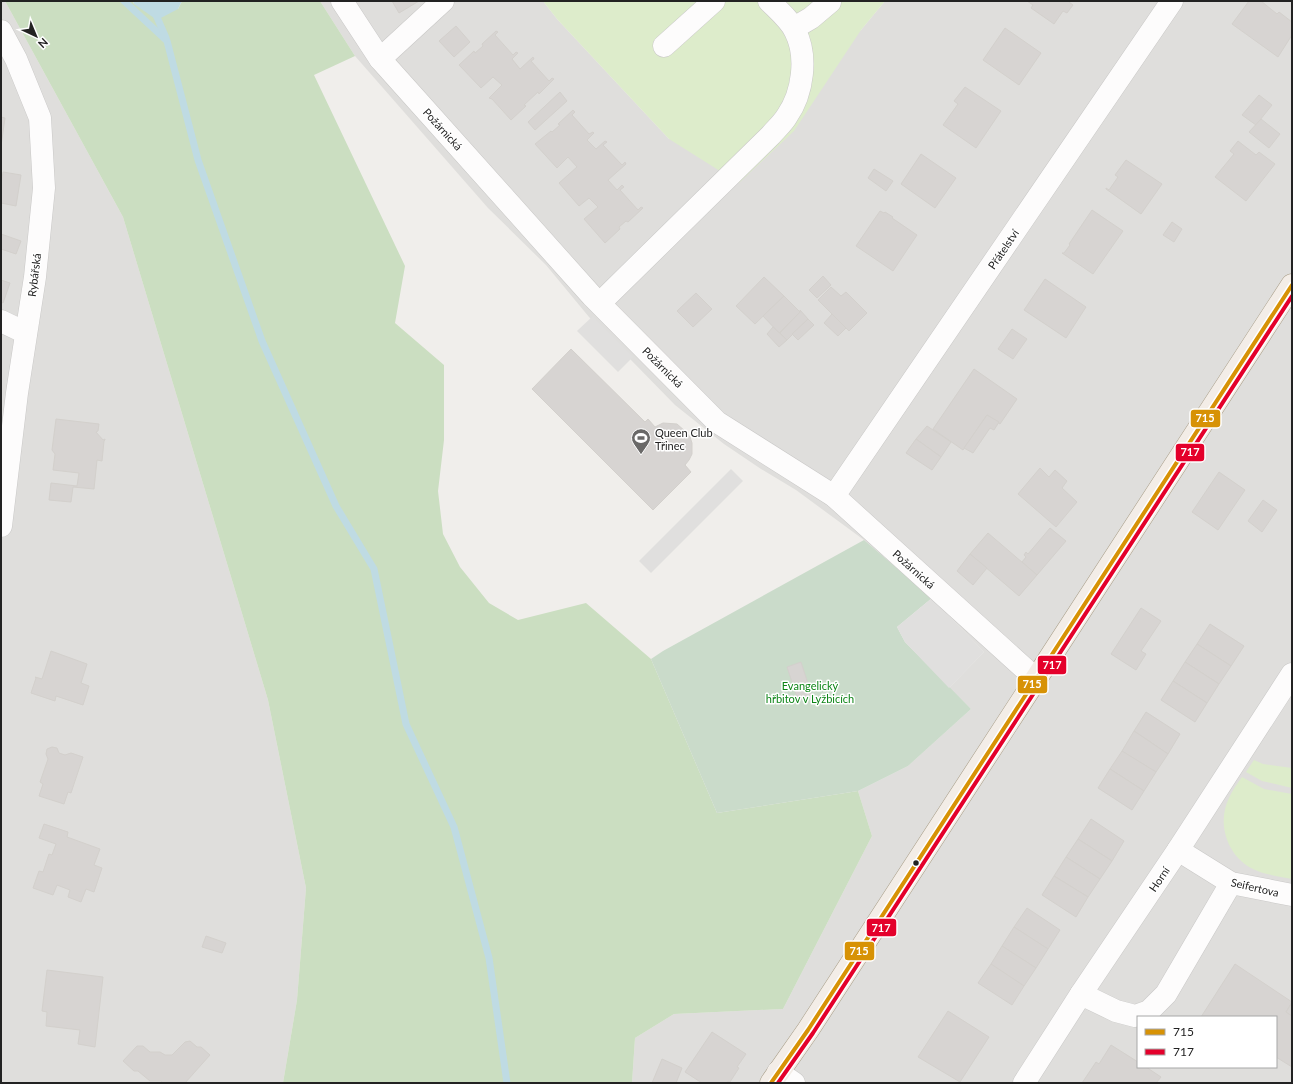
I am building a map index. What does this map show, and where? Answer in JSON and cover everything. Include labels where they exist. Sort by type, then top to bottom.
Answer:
[{"type":"main road","points":[[781,1079],[816,1016],[1292,285]]},
{"type":"street","name":"Požárnická","points":[[342,1],[380,59],[600,303],[717,422],[834,496],[1036,678]]},
{"type":"street","points":[[380,59],[443,1]]},
{"type":"street","points":[[664,46],[714,1]]},
{"type":"street","points":[[600,303],[771,135],[787,116],[797,98],[801,80],[803,55],[794,28],[769,1]]},
{"type":"street","name":"Přátelství","points":[[834,496],[1172,1]]},
{"type":"street","points":[[794,28],[811,18],[830,2]]},
{"type":"street","name":"Rybářská","points":[[1,31],[16,58],[40,118],[44,188],[35,277],[16,401],[1,526]]},
{"type":"street","points":[[1,321],[26,333]]},
{"type":"street","name":"Horní","points":[[1024,1083],[1292,674]]},
{"type":"street","name":"Seifertova","points":[[1178,850],[1231,883],[1292,895]]},
{"type":"street","points":[[1081,994],[1116,1011],[1135,1016],[1148,1011],[1166,994],[1231,883]]},
{"type":"shaded area","points":[[1,1],[5,1],[123,217],[268,700],[306,888],[297,1000],[283,1083],[1,1083]]},
{"type":"shaded area","points":[[320,1],[543,1],[557,19],[669,139],[861,30],[885,1],[1292,1],[1292,1083],[632,1083],[635,1038],[674,1014],[783,1009],[872,836],[858,791],[908,766],[971,709],[949,688],[984,652],[932,598],[864,540],[796,490],[724,444],[675,405],[589,317],[546,265],[488,208],[355,56]]},
{"type":"shaded area","points":[[593,316],[633,357],[618,372],[577,331]]},
{"type":"shaded area","points":[[731,469],[743,481],[651,573],[639,561]]},
{"type":"shaded area","points":[[932,598],[984,652],[949,688],[905,642],[897,627]]},
{"type":"green space","points":[[5,1],[133,1],[134,4],[178,9],[182,1],[320,1],[355,56],[314,75],[405,266],[395,323],[444,365],[444,440],[438,491],[443,534],[460,567],[489,603],[518,620],[586,603],[651,659],[717,813],[858,791],[872,836],[783,1009],[674,1014],[635,1038],[632,1083],[283,1083],[297,1000],[306,888],[268,700],[123,217]]},
{"type":"green space","points":[[543,1],[885,1],[861,30],[794,131],[739,183],[669,139],[557,19]]},
{"type":"green space","name":"Evangelický hřbitov v Lyžbicích","points":[[864,540],[932,598],[897,627],[905,642],[971,709],[908,766],[858,791],[717,813],[651,659]]},
{"type":"green space","points":[[1254,760],[1263,764],[1292,768],[1292,788],[1262,781],[1246,772]]},
{"type":"green space","points":[[1242,777],[1264,789],[1292,794],[1292,879],[1267,874],[1253,869],[1244,864],[1231,848],[1224,829],[1225,808],[1229,798]]},
{"type":"water","points":[[133,1],[182,1],[178,9],[157,20],[134,4]]},
{"type":"building","points":[[392,1],[419,1],[399,13]]},
{"type":"building","points":[[1027,1],[1070,1],[1069,2],[1073,5],[1067,13],[1063,11],[1054,24],[1031,8],[1033,5]]},
{"type":"building","points":[[1249,1],[1261,1],[1277,14],[1279,12],[1292,22],[1292,35],[1278,57],[1232,24]]},
{"type":"building","points":[[456,26],[470,42],[454,57],[439,41]]},
{"type":"building","points":[[1005,28],[1041,53],[1019,85],[983,60]]},
{"type":"building","points":[[496,31],[498,32],[495,35],[513,55],[516,52],[518,53],[512,59],[520,69],[533,57],[534,59],[531,61],[549,81],[552,78],[554,79],[539,94],[538,92],[524,105],[526,106],[511,120],[492,99],[489,98],[502,85],[493,77],[481,88],[459,65],[474,51],[475,53],[483,46],[482,44]]},
{"type":"building","points":[[965,87],[1001,111],[976,148],[943,125],[958,104],[954,101]]},
{"type":"building","points":[[560,92],[567,101],[535,130],[528,122]]},
{"type":"building","points":[[1259,95],[1272,105],[1256,125],[1242,115]]},
{"type":"building","points":[[573,110],[575,112],[572,115],[589,134],[594,133],[587,140],[596,149],[605,141],[607,142],[603,145],[622,165],[625,162],[626,164],[608,180],[617,190],[622,185],[624,187],[620,190],[638,210],[641,207],[643,208],[628,222],[626,221],[619,227],[620,229],[605,243],[584,219],[598,207],[589,198],[579,206],[559,183],[577,167],[568,157],[557,168],[535,144],[560,125],[558,124]]},
{"type":"building","points":[[1,117],[5,118],[1,146]]},
{"type":"building","points":[[1261,119],[1280,134],[1269,148],[1249,132]]},
{"type":"building","points":[[1238,141],[1256,155],[1259,152],[1275,164],[1246,201],[1215,177],[1234,154],[1230,151]]},
{"type":"building","points":[[921,154],[956,178],[935,208],[901,184]]},
{"type":"building","points":[[1126,160],[1162,184],[1141,214],[1106,189],[1109,190],[1118,177],[1115,175]]},
{"type":"building","points":[[874,169],[893,181],[886,191],[868,178]]},
{"type":"building","points":[[3,172],[21,175],[16,206],[1,203],[1,184]]},
{"type":"building","points":[[1092,210],[1123,231],[1093,274],[1062,253],[1064,253],[1070,245],[1069,244]]},
{"type":"building","points":[[880,211],[893,217],[892,218],[917,235],[893,271],[856,246]]},
{"type":"building","points":[[1172,222],[1182,229],[1174,242],[1163,235]]},
{"type":"building","points":[[1,234],[21,241],[16,254],[1,249]]},
{"type":"building","points":[[823,276],[831,285],[817,298],[809,290]]},
{"type":"building","points":[[764,277],[784,296],[755,324],[736,306]]},
{"type":"building","points":[[1045,279],[1086,307],[1066,338],[1024,310]]},
{"type":"building","points":[[1,280],[10,283],[3,303],[1,302]]},
{"type":"building","points":[[831,287],[841,296],[846,292],[867,313],[849,331],[818,300]]},
{"type":"building","points":[[696,293],[712,309],[693,327],[677,311]]},
{"type":"building","points":[[784,296],[800,312],[779,333],[763,316]]},
{"type":"building","points":[[800,310],[808,319],[787,340],[780,333],[800,312]]},
{"type":"building","points":[[832,314],[846,328],[838,336],[824,323]]},
{"type":"building","points":[[808,319],[814,325],[798,340],[792,334]]},
{"type":"building","points":[[773,327],[787,340],[779,347],[767,334]]},
{"type":"building","points":[[1012,329],[1027,339],[1013,359],[998,349]]},
{"type":"building","points":[[571,349],[645,422],[648,419],[655,427],[663,423],[677,424],[690,437],[692,443],[692,454],[685,465],[691,472],[653,510],[532,389]]},
{"type":"building","points":[[974,369],[1017,399],[1000,424],[987,415],[963,450],[933,429]]},
{"type":"building","points":[[987,415],[999,422],[994,430],[990,428],[973,453],[964,448]]},
{"type":"building","points":[[56,419],[99,424],[98,431],[96,432],[103,440],[105,439],[102,461],[97,460],[94,489],[73,487],[71,502],[49,500],[51,483],[77,486],[79,473],[53,470],[55,454],[52,450]]},
{"type":"building","points":[[927,426],[951,442],[941,457],[916,439]]},
{"type":"building","points":[[916,439],[941,457],[932,470],[906,453]]},
{"type":"building","points":[[1040,468],[1049,477],[1055,470],[1067,481],[1062,488],[1077,502],[1056,527],[1018,494]]},
{"type":"building","points":[[1219,472],[1245,490],[1218,530],[1192,512]]},
{"type":"building","points":[[1263,500],[1277,510],[1262,532],[1248,521]]},
{"type":"building","points":[[1050,528],[1066,541],[1037,575],[1022,562],[1026,557],[1024,555],[1026,552],[1028,554]]},
{"type":"building","points":[[988,533],[1037,575],[1019,596],[970,554]]},
{"type":"building","points":[[970,554],[987,568],[973,585],[957,571]]},
{"type":"building","points":[[1141,608],[1161,621],[1141,651],[1146,654],[1136,670],[1111,654]]},
{"type":"building","points":[[1210,624],[1244,646],[1231,666],[1197,644]]},
{"type":"building","points":[[1197,644],[1231,666],[1219,684],[1185,662]]},
{"type":"building","points":[[51,651],[87,664],[81,683],[89,686],[83,705],[56,696],[55,701],[31,693],[36,678],[35,677],[42,679]]},
{"type":"building","points":[[801,662],[812,696],[798,700],[787,667]]},
{"type":"building","points":[[1185,662],[1219,684],[1207,703],[1173,681]]},
{"type":"building","points":[[1173,681],[1207,703],[1195,722],[1161,700]]},
{"type":"building","points":[[1146,712],[1180,734],[1168,754],[1134,731]]},
{"type":"building","points":[[1134,731],[1168,754],[1156,772],[1122,751]]},
{"type":"building","points":[[52,747],[57,748],[59,753],[65,755],[71,753],[83,757],[71,793],[68,792],[64,804],[39,796],[43,784],[40,782],[48,759],[46,754],[47,749]]},
{"type":"building","points":[[1122,751],[1156,772],[1144,791],[1110,769]]},
{"type":"building","points":[[1110,769],[1144,791],[1132,810],[1098,788]]},
{"type":"building","points":[[1091,819],[1124,841],[1112,861],[1078,839]]},
{"type":"building","points":[[44,824],[68,832],[67,837],[100,849],[94,865],[102,868],[94,892],[86,889],[81,902],[68,897],[70,890],[57,885],[53,895],[33,888],[39,871],[43,872],[49,854],[52,855],[56,844],[39,838]]},
{"type":"building","points":[[1078,839],[1112,861],[1100,879],[1066,857]]},
{"type":"building","points":[[1066,857],[1100,879],[1088,897],[1054,876]]},
{"type":"building","points":[[1054,876],[1088,897],[1076,917],[1042,895]]},
{"type":"building","points":[[1027,908],[1060,930],[1048,949],[1014,927]]},
{"type":"building","points":[[1014,927],[1048,949],[1036,968],[1002,946]]},
{"type":"building","points":[[206,936],[226,943],[222,953],[202,947]]},
{"type":"building","points":[[1002,946],[1036,968],[1024,986],[991,964]]},
{"type":"building","points":[[991,964],[1024,986],[1012,1005],[978,983]]},
{"type":"building","points":[[1235,964],[1292,1002],[1286,1012],[1292,1016],[1292,1067],[1277,1058],[1277,1016],[1202,1016]]},
{"type":"building","points":[[47,970],[103,977],[95,1047],[78,1044],[80,1030],[46,1026],[47,1012],[42,1011]]},
{"type":"building","points":[[1292,1003],[1292,1016],[1286,1012]]},
{"type":"building","points":[[948,1011],[989,1037],[960,1082],[918,1057]]},
{"type":"building","points":[[712,1032],[746,1054],[737,1067],[739,1068],[730,1082],[728,1081],[727,1083],[702,1083],[685,1072]]},
{"type":"building","points":[[190,1041],[197,1047],[201,1047],[210,1055],[185,1083],[163,1083],[161,1081],[150,1081],[138,1071],[134,1071],[123,1061],[137,1046],[143,1046],[150,1052],[160,1052],[165,1055],[172,1055],[185,1042]]},
{"type":"building","points":[[1111,1045],[1137,1061],[1137,1068],[1148,1068],[1161,1077],[1156,1083],[1082,1083],[1096,1062],[1099,1064]]},
{"type":"building","points":[[662,1059],[682,1068],[676,1083],[652,1083]]},
{"type":"waterway","points":[[124,1],[167,41],[198,160],[262,341],[336,506],[374,569],[406,724],[454,827],[489,958],[507,1083]]},
{"type":"waterway","points":[[150,1],[166,38]]},
{"type":"transit line","name":"715","points":[[771,1083],[808,1030],[1292,285]]},
{"type":"transit line","name":"717","points":[[778,1083],[813,1033],[1292,296]]},
{"type":"place","name":"Queen Club Třinec","points":[[641,455]]}]
